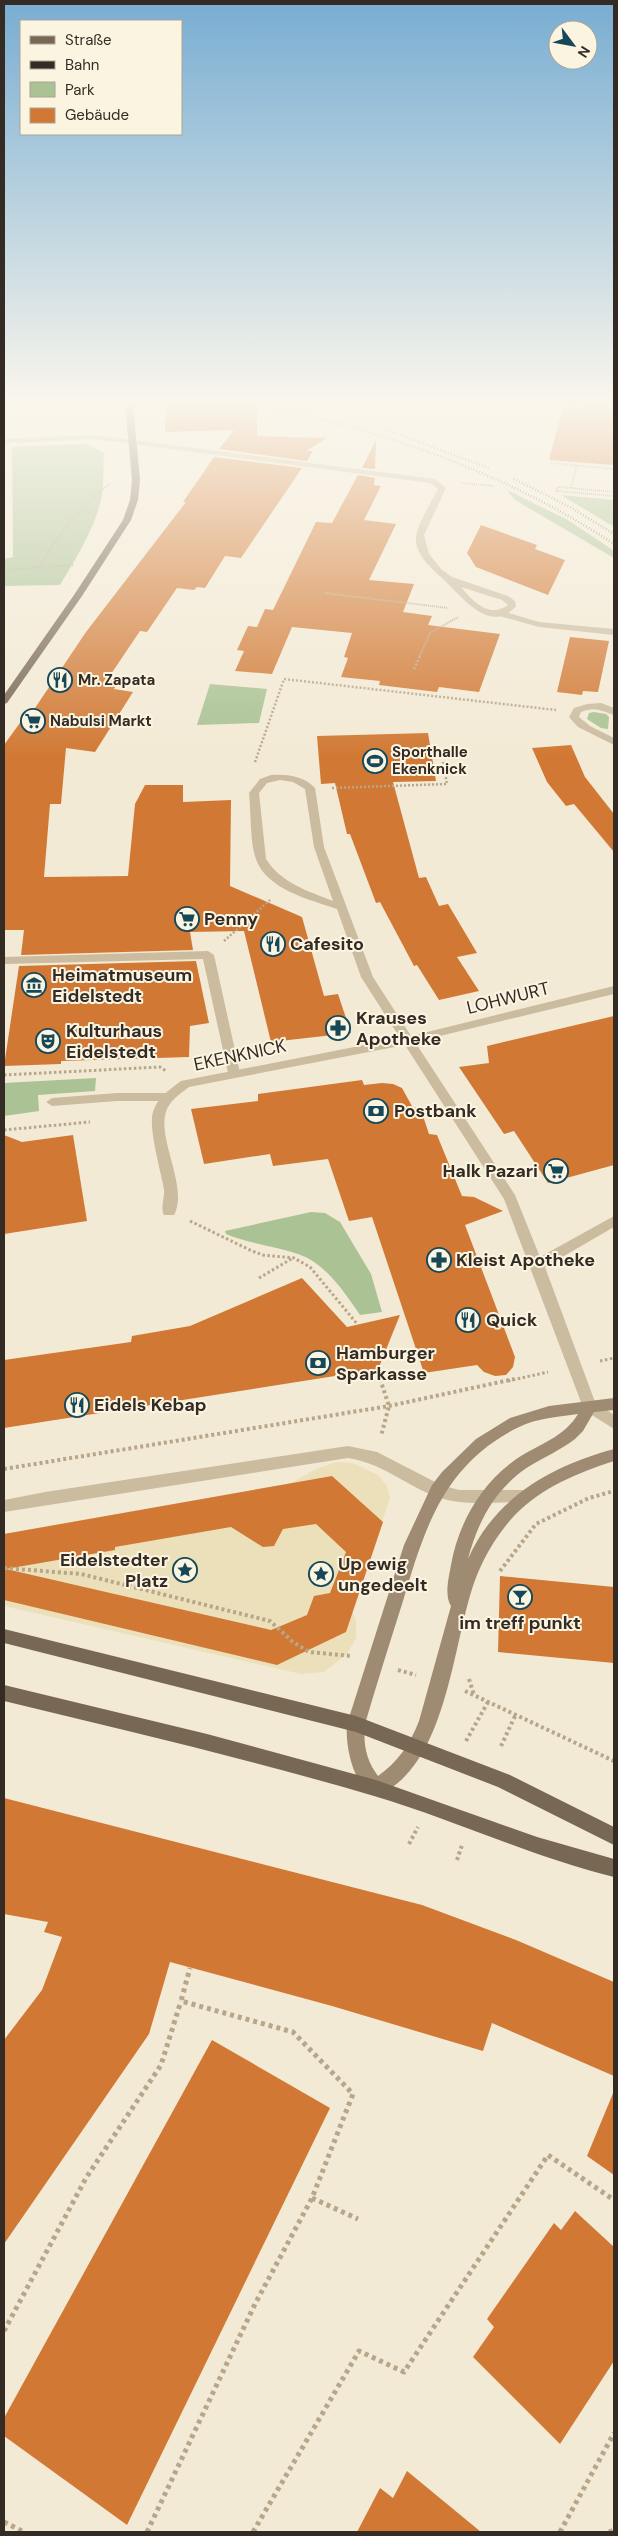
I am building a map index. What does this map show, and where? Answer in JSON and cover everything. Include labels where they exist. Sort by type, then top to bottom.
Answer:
[{"type":"main road","points":[[4,701],[78,596],[126,521]]},
{"type":"main road","points":[[376,1788],[364,1772],[357,1754],[354,1734],[356,1724],[412,1545],[437,1490],[468,1454],[515,1422],[549,1412],[614,1404]]},
{"type":"main road","points":[[456,1616],[456,1584],[460,1564],[470,1530],[484,1498],[521,1463],[571,1436],[581,1423],[588,1406]]},
{"type":"main road","points":[[376,1788],[400,1770],[418,1747],[440,1682],[466,1584],[481,1550],[503,1517],[523,1496],[562,1473],[580,1464],[614,1455]]},
{"type":"main road","points":[[4,1636],[356,1724],[520,1788],[614,1836]]},
{"type":"main road","points":[[4,1693],[207,1742],[376,1788],[537,1846],[614,1868]]},
{"type":"street","points":[[428,521],[419,542],[424,555],[476,608],[487,612],[499,613],[508,618],[525,622],[614,632]]},
{"type":"street","points":[[448,579],[510,600],[512,606],[499,613]]},
{"type":"street","points":[[614,712],[594,706],[585,706],[574,713],[576,721],[602,733],[614,742]]},
{"type":"street","points":[[340,907],[287,884],[269,873],[261,859],[254,793],[259,785],[267,780],[288,778],[299,780],[310,788],[319,847],[367,977],[510,1198],[537,1265],[588,1406],[614,1423]]},
{"type":"street","points":[[4,960],[208,954],[234,1073]]},
{"type":"street","name":"LOHWURT","points":[[409,1040],[614,990]]},
{"type":"street","name":"EKENKNICK","points":[[168,1098],[185,1084],[409,1040]]},
{"type":"street","points":[[52,1102],[117,1097],[168,1098],[160,1113],[159,1127],[171,1192],[169,1212]]},
{"type":"street","points":[[537,1265],[614,1221]]},
{"type":"street","points":[[4,1506],[348,1452],[372,1456],[437,1490],[459,1496],[484,1498],[523,1496]]},
{"type":"path","points":[[40,566],[68,521]]},
{"type":"path","points":[[4,570],[40,566],[77,566]]},
{"type":"path","points":[[325,593],[417,603],[443,608],[455,607]]},
{"type":"path","points":[[414,669],[430,633],[459,616]]},
{"type":"path","points":[[267,780],[254,764],[284,679],[574,713]]},
{"type":"path","points":[[408,693],[409,689]]},
{"type":"path","points":[[310,788],[446,784],[443,762]]},
{"type":"path","points":[[208,954],[287,884]]},
{"type":"path","points":[[4,1075],[160,1067],[185,1084]]},
{"type":"path","points":[[4,1130],[99,1121]]},
{"type":"path","points":[[187,1220],[252,1251],[263,1255],[294,1258],[310,1267],[358,1325]]},
{"type":"path","points":[[259,1278],[294,1258]]},
{"type":"path","points":[[600,1361],[614,1358]]},
{"type":"path","points":[[377,1372],[390,1406]]},
{"type":"path","points":[[4,1469],[390,1406],[548,1372]]},
{"type":"path","points":[[496,1575],[536,1524],[589,1498],[614,1491]]},
{"type":"path","points":[[4,1568],[81,1574],[270,1622],[293,1642],[309,1652],[347,1654]]},
{"type":"path","points":[[467,1674],[474,1696]]},
{"type":"path","points":[[460,1688],[614,1761]]},
{"type":"path","points":[[476,1724],[488,1702]]},
{"type":"path","points":[[501,1746],[516,1714]]},
{"type":"path","points":[[409,1844],[416,1831]]},
{"type":"path","points":[[457,1860],[463,1842]]},
{"type":"path","points":[[4,2331],[86,2178],[161,2065],[190,1968]]},
{"type":"path","points":[[147,2532],[255,2304],[312,2198],[353,2094],[293,2032],[181,2001]]},
{"type":"path","points":[[253,2532],[359,2351],[404,2372],[548,2156],[614,2200]]},
{"type":"path","points":[[312,2198],[358,2219]]},
{"type":"path","points":[[560,2532],[614,2433]]},
{"type":"path","points":[[4,2522],[24,2532]]},
{"type":"path","points":[[609,2532],[614,2530]]},
{"type":"green space","points":[[13,521],[94,521],[84,544],[60,585],[4,586],[4,559],[13,557]]},
{"type":"green space","points":[[551,521],[570,521],[614,551],[614,558]]},
{"type":"green space","points":[[605,521],[614,521],[614,527]]},
{"type":"green space","points":[[210,684],[267,689],[259,723],[197,725]]},
{"type":"green space","points":[[589,713],[606,714],[609,717],[608,729],[601,728],[587,719]]},
{"type":"green space","points":[[96,1078],[95,1091],[38,1095],[39,1111],[4,1116],[4,1083]]},
{"type":"green space","points":[[311,1212],[325,1213],[340,1222],[371,1274],[382,1312],[360,1315],[326,1271],[311,1260],[293,1252],[236,1238],[226,1234],[225,1231]]},
{"type":"shaded area","name":"Eidelstedter Platz","points":[[336,1462],[353,1463],[378,1475],[387,1486],[390,1498],[352,1609],[356,1621],[356,1638],[347,1654],[324,1672],[301,1674],[4,1606],[4,1534],[291,1483],[316,1469]]},
{"type":"building","points":[[171,521],[266,521],[241,558],[225,556],[205,588],[197,587],[194,590],[177,588],[147,632],[140,631],[107,680],[119,681],[114,689],[133,692],[95,752],[66,748],[61,804],[50,804],[44,877],[128,876],[135,804],[145,785],[183,785],[183,802],[231,800],[230,886],[302,917],[324,996],[338,994],[351,1033],[271,1042],[244,931],[190,932],[193,950],[21,955],[24,930],[4,930],[4,745],[27,713],[31,714],[86,632]]},
{"type":"building","points":[[333,521],[375,521],[396,524],[369,580],[414,584],[403,612],[432,616],[428,625],[500,634],[479,692],[439,687],[437,692],[379,685],[380,681],[341,677],[348,658],[344,657],[352,633],[292,627],[272,674],[235,671],[244,651],[237,650],[248,626],[257,627],[265,609],[273,610],[316,522],[332,523]]},
{"type":"building","points":[[481,525],[537,545],[535,549],[565,560],[548,595],[476,567],[467,553]]},
{"type":"building","points":[[570,637],[609,641],[598,692],[583,691],[582,695],[557,692]]},
{"type":"building","points":[[428,733],[436,781],[393,782],[419,878],[426,877],[439,906],[448,904],[477,953],[457,957],[479,991],[439,1000],[417,965],[414,966],[380,902],[376,903],[350,834],[347,834],[335,783],[321,784],[317,736]]},
{"type":"building","points":[[571,745],[585,777],[614,814],[614,852],[574,804],[566,806],[547,782],[532,748]]},
{"type":"building","points":[[196,961],[209,1023],[190,1026],[189,1057],[61,1061],[61,1064],[4,1066],[19,966]]},
{"type":"building","points":[[614,1016],[614,1165],[548,1183],[514,1131],[504,1134],[459,1067],[489,1063],[487,1046]]},
{"type":"building","points":[[362,1080],[364,1085],[382,1083],[393,1084],[402,1088],[413,1108],[420,1107],[429,1134],[437,1135],[462,1196],[474,1197],[503,1211],[465,1225],[515,1357],[513,1367],[506,1375],[495,1376],[484,1372],[477,1365],[424,1373],[372,1217],[349,1221],[328,1159],[273,1166],[270,1154],[204,1164],[191,1109],[258,1101],[258,1094]]},
{"type":"building","points":[[4,1135],[22,1142],[73,1135],[87,1221],[4,1234]]},
{"type":"building","points":[[302,1278],[347,1327],[400,1315],[377,1372],[368,1379],[344,1381],[335,1376],[4,1428],[4,1360],[131,1342],[132,1336],[190,1326]]},
{"type":"building","points":[[332,1476],[383,1522],[346,1632],[277,1665],[4,1600],[4,1534]],"holes":[[[316,1524],[346,1552],[330,1593],[314,1596],[307,1615],[271,1630],[6,1569],[115,1550],[115,1547],[231,1527],[263,1547],[274,1546],[283,1529]]]},
{"type":"building","points":[[500,1576],[614,1587],[614,1663],[498,1652]]},
{"type":"building","points":[[4,1798],[422,1905],[516,1940],[614,1982],[614,2076],[492,2023],[483,2051],[332,2006],[170,1962],[149,2034],[4,2244],[4,2040],[42,1990],[62,1937],[44,1932],[48,1922],[4,1914]]},
{"type":"building","points":[[212,2040],[330,2108],[127,2525],[4,2436],[4,2418]]},
{"type":"building","points":[[614,2091],[614,2175],[587,2156]]},
{"type":"building","points":[[575,2211],[614,2247],[614,2361],[560,2444],[473,2357],[494,2327],[487,2319],[554,2223],[561,2230]]},
{"type":"building","points":[[407,2471],[481,2532],[357,2532],[380,2488],[393,2498]]},
{"type":"railway","points":[[577,521],[614,544]]},
{"type":"railway","points":[[593,521],[614,534]]},
{"type":"place","name":"Mr. Zapata","points":[[60,680]]},
{"type":"place","name":"Nabulsi Markt","points":[[33,721]]},
{"type":"place","name":"Sporthalle Ekenknick","points":[[375,761]]},
{"type":"place","name":"Penny","points":[[187,919]]},
{"type":"place","name":"Cafesito","points":[[273,944]]},
{"type":"place","name":"Heimatmuseum Eidelstedt","points":[[34,985]]},
{"type":"place","name":"Krauses Apotheke","points":[[338,1028]]},
{"type":"place","name":"Kulturhaus Eidelstedt","points":[[48,1041]]},
{"type":"place","name":"Postbank","points":[[376,1111]]},
{"type":"place","name":"Halk Pazari","points":[[556,1171]]},
{"type":"place","name":"Kleist Apotheke","points":[[439,1260]]},
{"type":"place","name":"Quick","points":[[468,1320]]},
{"type":"place","name":"Hamburger Sparkasse","points":[[318,1363]]},
{"type":"place","name":"Eidels Kebap","points":[[77,1405]]},
{"type":"place","name":"Eidelstedter Platz","points":[[185,1570]]},
{"type":"place","name":"Up ewig ungedeelt","points":[[321,1574]]},
{"type":"place","name":"im treff punkt","points":[[520,1597]]}]
